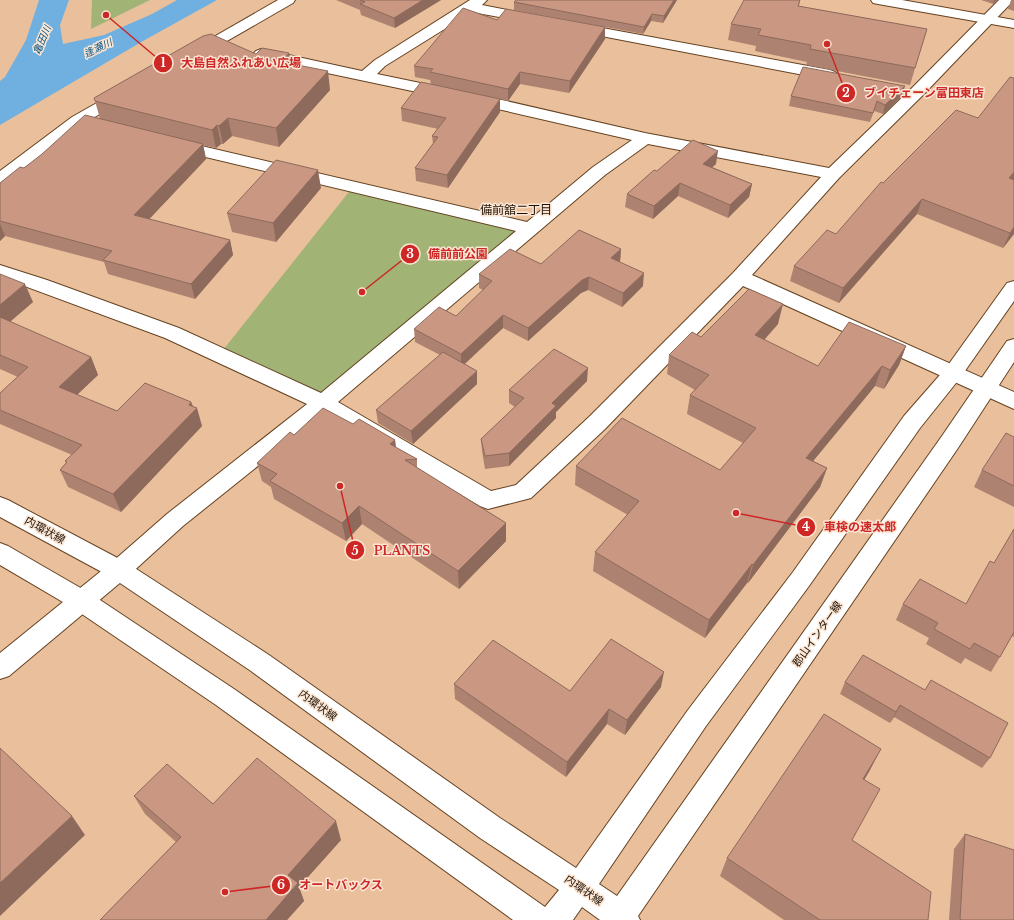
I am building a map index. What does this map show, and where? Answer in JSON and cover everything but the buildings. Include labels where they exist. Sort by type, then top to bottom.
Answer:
[{"type":"street","points":[[182,61],[288,0]]},
{"type":"street","points":[[878,0],[1014,24]]},
{"type":"street","points":[[0,271],[40,284],[172,333],[323,403],[488,500],[523,492],[597,423],[740,277],[910,90],[944,63],[1006,0]]},
{"type":"street","points":[[365,76],[380,62],[475,3],[548,22]]},
{"type":"street","points":[[564,25],[847,78]]},
{"type":"street","points":[[209,45],[502,105],[645,138],[833,174]]},
{"type":"street","points":[[0,179],[78,120],[133,88]]},
{"type":"street","points":[[78,120],[101,126]]},
{"type":"street","points":[[0,668],[119,570],[175,520],[323,403],[531,230],[599,171],[645,138]]},
{"type":"street","points":[[161,141],[296,175],[531,230]]},
{"type":"street","points":[[740,277],[1014,401]]},
{"type":"street","points":[[554,920],[580,887],[698,718],[801,579],[912,422],[953,373],[1014,288]]},
{"type":"street","name":"郡山インター線","points":[[621,919],[942,454],[1014,346]]},
{"type":"street","name":"内環状線","points":[[0,506],[119,570],[260,663],[490,828],[580,887],[621,919]]},
{"type":"street","points":[[0,553],[82,601],[224,697],[538,920]]},
{"type":"green space","points":[[92,0],[150,0],[91,29]]},
{"type":"green space","points":[[352,188],[531,229],[323,403],[219,355]]},
{"type":"water","points":[[39,0],[69,0],[60,25],[63,44],[104,35],[152,14],[177,0],[217,0],[143,41],[0,125],[0,81],[5,77],[26,40]]},
{"type":"place","name":"大島自然ふれあい広場","points":[[106,15]]},
{"type":"place","name":"ブイチェーン富田東店","points":[[827,44]]},
{"type":"place","name":"備前前公園","points":[[362,292]]},
{"type":"place","name":"PLANTS","points":[[340,486]]},
{"type":"place","name":"車検の速太郎","points":[[736,513]]},
{"type":"place","name":"オートバックス","points":[[225,892]]},
{"type":"district","name":"備前舘二丁目","points":[[516,209]]},
{"type":"water label","name":"亀田川","points":[[42,40]]},
{"type":"water label","name":"逢瀬川","points":[[98,48]]}]
